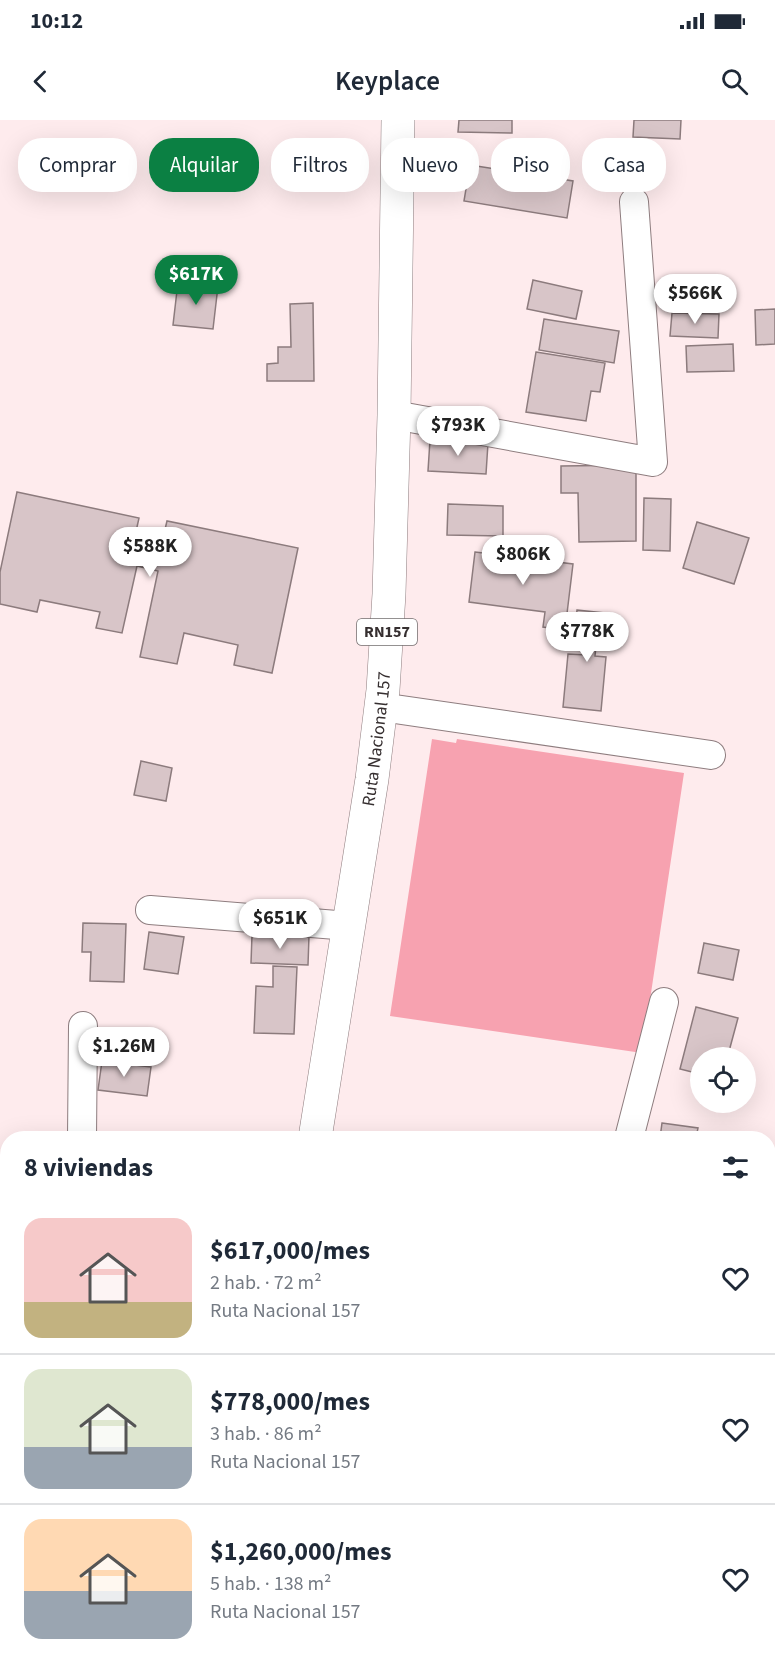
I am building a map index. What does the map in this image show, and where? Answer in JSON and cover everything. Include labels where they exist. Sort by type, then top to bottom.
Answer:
[{"type":"highway","name":"Ruta Nacional 157","points":[[316,1131],[372,779],[381,707],[389,594],[398,120]]},
{"type":"street","points":[[394,415],[653,462],[634,202]]},
{"type":"street","points":[[381,707],[711,755]]},
{"type":"street","points":[[150,910],[349,926]]},
{"type":"street","points":[[631,1131],[664,1002]]},
{"type":"street","points":[[82,1131],[83,1026]]},
{"type":"shaded area","points":[[432,739],[456,743],[457,739],[684,773],[642,1053],[390,1016]]},
{"type":"building","points":[[459,120],[512,120],[512,133],[458,132]]},
{"type":"building","points":[[634,120],[681,120],[680,139],[633,137]]},
{"type":"building","points":[[479,166],[491,168],[491,192],[570,192],[570,181],[573,181],[567,218],[464,201],[466,192],[479,192]]},
{"type":"building","points":[[533,280],[582,291],[576,319],[527,309]]},
{"type":"building","points":[[178,282],[218,286],[213,329],[173,325]]},
{"type":"building","points":[[313,303],[314,381],[267,381],[267,364],[278,363],[278,347],[291,347],[290,304]]},
{"type":"building","points":[[775,309],[775,344],[756,345],[755,310]]},
{"type":"building","points":[[672,313],[719,314],[718,338],[670,336]]},
{"type":"building","points":[[544,319],[619,331],[614,363],[539,350]]},
{"type":"building","points":[[733,344],[734,371],[687,372],[686,346]]},
{"type":"building","points":[[536,352],[605,363],[600,392],[591,391],[586,421],[526,412]]},
{"type":"building","points":[[430,440],[488,443],[486,474],[428,471]]},
{"type":"building","points":[[636,465],[636,541],[579,542],[578,493],[561,493],[561,466]]},
{"type":"building","points":[[17,492],[139,518],[135,536],[162,542],[167,521],[298,548],[272,673],[234,665],[238,645],[184,633],[177,664],[140,657],[158,571],[137,566],[122,633],[96,628],[100,612],[40,600],[37,612],[0,604],[0,572]]},
{"type":"building","points":[[644,498],[671,499],[670,551],[643,550]]},
{"type":"building","points":[[448,504],[503,506],[503,536],[447,535]]},
{"type":"building","points":[[697,522],[749,538],[734,584],[683,568]]},
{"type":"building","points":[[475,552],[573,564],[565,630],[543,627],[545,612],[469,602]]},
{"type":"building","points":[[577,610],[614,614],[612,636],[597,635],[595,656],[606,657],[601,711],[563,707],[568,654],[587,655],[588,644],[574,643]]},
{"type":"building","points":[[141,761],[172,768],[166,801],[134,795]]},
{"type":"building","points":[[83,923],[126,924],[124,982],[90,981],[91,952],[82,952]]},
{"type":"building","points":[[149,932],[184,937],[178,974],[144,969]]},
{"type":"building","points":[[252,935],[309,936],[308,965],[251,963]]},
{"type":"building","points":[[704,943],[739,950],[733,980],[698,973]]},
{"type":"building","points":[[273,966],[297,967],[294,1034],[254,1033],[256,986],[273,987]]},
{"type":"building","points":[[696,1007],[738,1018],[730,1047],[690,1047],[690,1072],[680,1069]]},
{"type":"building","points":[[102,1061],[151,1067],[147,1096],[98,1090]]},
{"type":"building","points":[[662,1123],[698,1128],[697,1131],[661,1131]]}]
